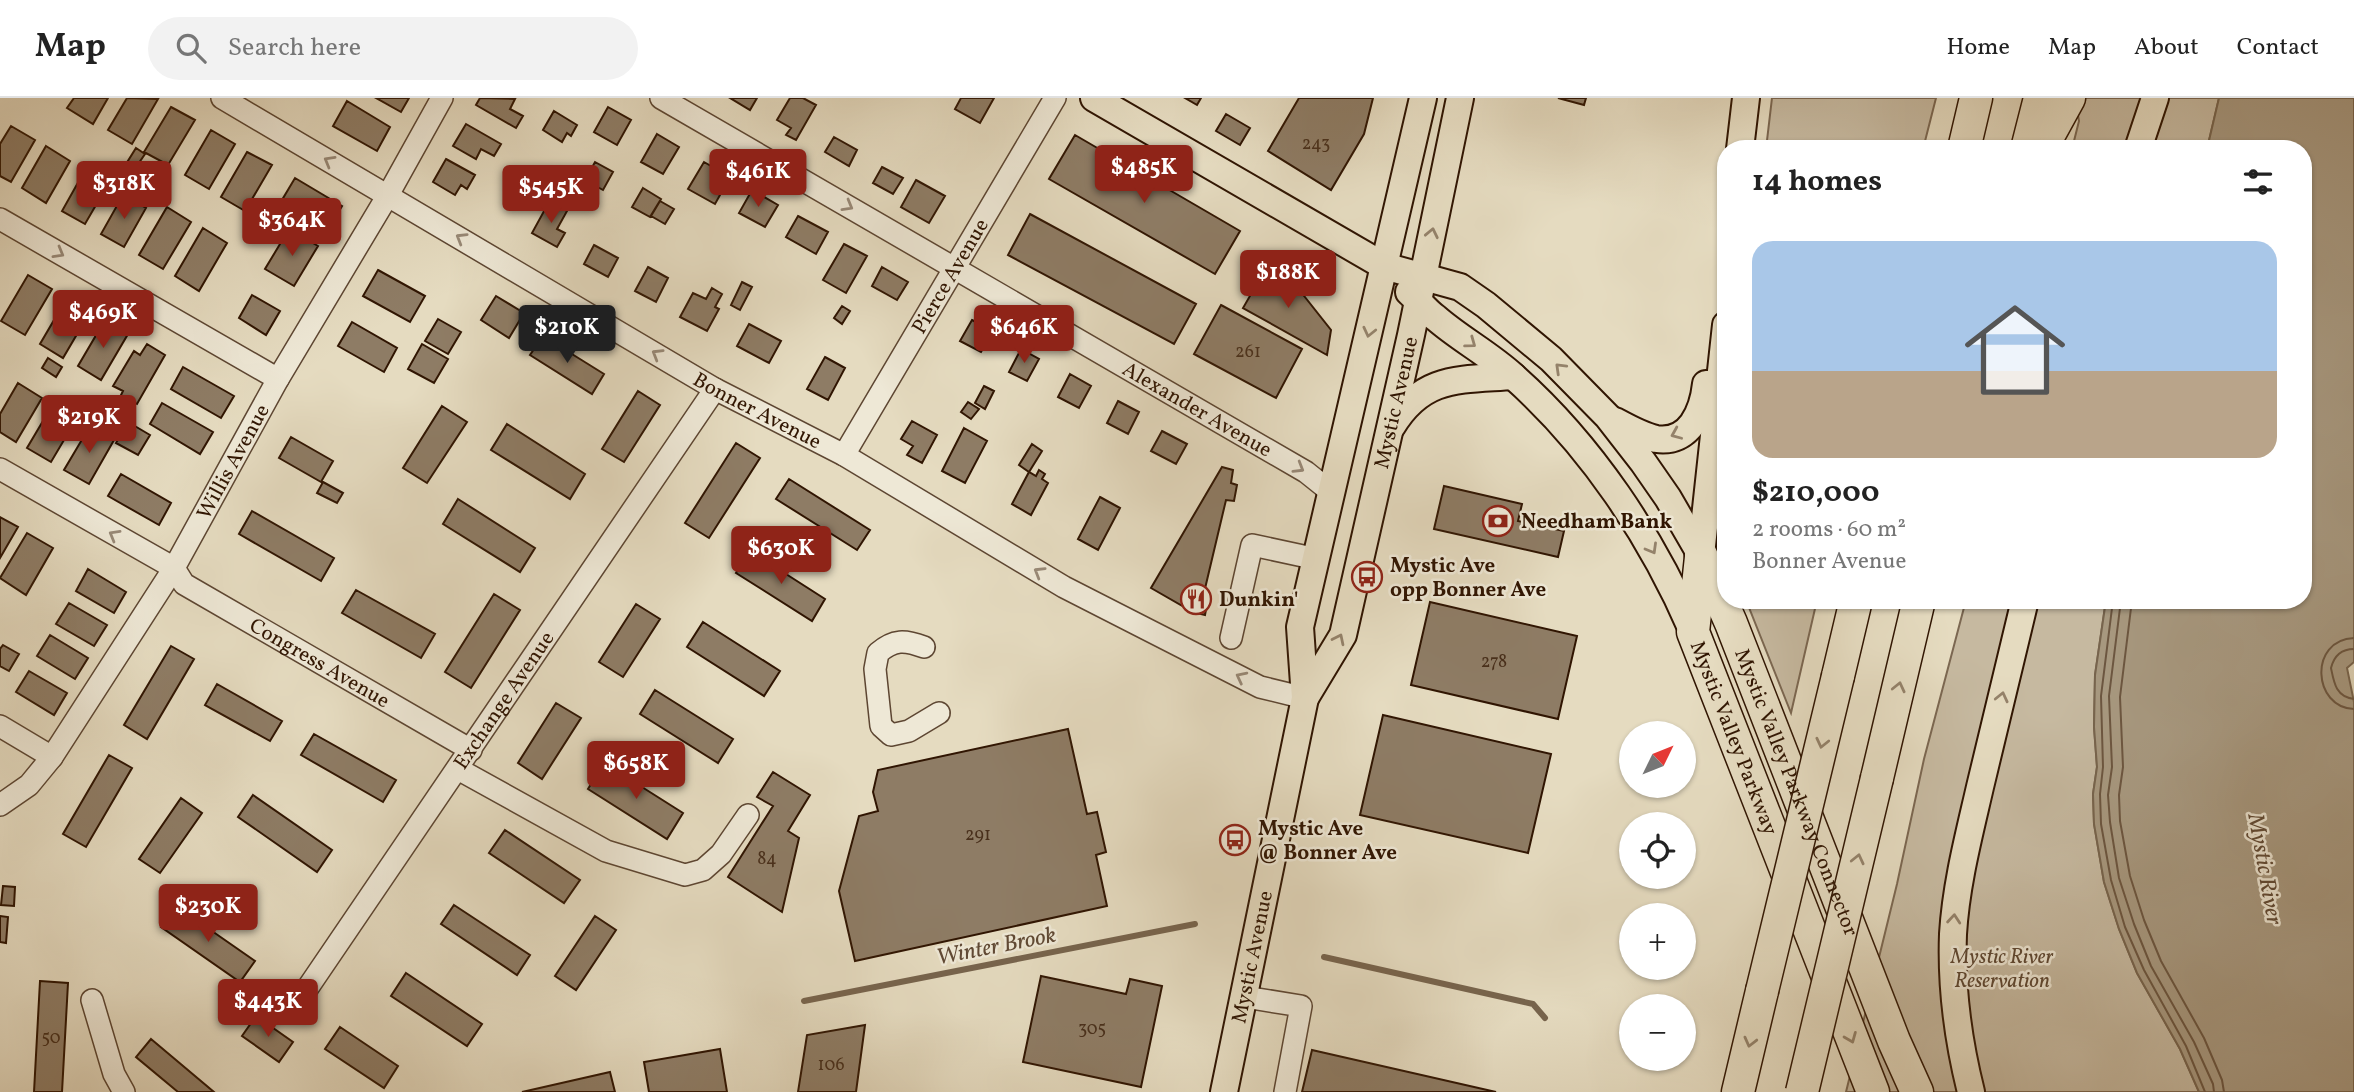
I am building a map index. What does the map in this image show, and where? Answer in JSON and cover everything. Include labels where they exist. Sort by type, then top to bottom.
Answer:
[{"type":"highway","points":[[1966,140],[1976,98]]},
{"type":"highway","points":[[2029,140],[2039,98]]},
{"type":"highway","points":[[2046,140],[2069,98]]},
{"type":"highway","name":"Mystic Valley Parkway","points":[[1701,555],[1693,632],[1873,1092]]},
{"type":"highway","name":"Mystic Valley Parkway Connector","points":[[1701,555],[1717,591]]},
{"type":"highway","name":"Mystic Valley Parkway Connector","points":[[1725,609],[1917,1092]]},
{"type":"highway","points":[[1738,1092],[1854,609]]},
{"type":"highway","points":[[1802,1092],[1917,609]]},
{"type":"main road","name":"Mystic Valley Parkway Connector","points":[[1094,98],[1420,288],[1460,287],[1486,305],[1551,359],[1608,417],[1668,498],[1701,555]]},
{"type":"main road","name":"Mystic Avenue","points":[[1224,1092],[1305,698],[1300,627],[1423,98]]},
{"type":"main road","name":"Mystic Avenue","points":[[1305,698],[1343,635],[1460,98]]},
{"type":"main road","points":[[1741,140],[1746,98]]},
{"type":"main road","points":[[2140,140],[2155,98]]},
{"type":"main road","points":[[1420,288],[1435,318],[1513,376],[1564,428],[1615,492],[1659,561],[1693,632]]},
{"type":"main road","points":[[1608,417],[1658,439],[1672,438],[1689,428],[1696,421],[1703,405],[1707,366],[1717,335]]},
{"type":"main road","points":[[1388,433],[1401,411],[1428,388],[1454,381],[1513,376]]},
{"type":"main road","name":"Mystic Valley Parkway","points":[[1701,555],[1717,408]]},
{"type":"main road","points":[[1970,1092],[1960,1044],[1954,992],[1952,952],[1955,910],[1965,853],[2023,609]]},
{"type":"street","name":"Bonner Avenue","points":[[222,98],[715,389],[844,454],[1064,587],[1260,687],[1305,698]]},
{"type":"street","name":"Willis Avenue","points":[[0,805],[29,785],[52,757],[174,568],[278,379],[388,195],[442,98]]},
{"type":"street","name":"Alexander Avenue","points":[[662,98],[1306,472],[1331,492]]},
{"type":"street","name":"Pierce Avenue","points":[[844,454],[1055,98]]},
{"type":"street","points":[[0,219],[278,379]]},
{"type":"street","name":"Exchange Avenue","points":[[292,1011],[715,389]]},
{"type":"street","name":"Congress Avenue","points":[[0,469],[174,568],[184,584],[471,750]]},
{"type":"street","points":[[1231,638],[1252,545],[1317,559]]},
{"type":"street","points":[[924,647],[906,640],[889,643],[878,653],[875,668],[881,726],[891,735],[909,731],[939,713]]},
{"type":"street","points":[[0,726],[52,757]]},
{"type":"street","points":[[458,769],[606,851],[685,875],[703,870],[721,854],[748,815]]},
{"type":"street","points":[[1245,997],[1301,1006],[1285,1092]]},
{"type":"street","points":[[92,1000],[114,1074],[124,1092]]},
{"type":"green space","points":[[1772,98],[1936,98],[1925,140],[1767,140]]},
{"type":"green space","points":[[2075,98],[2219,98],[2209,140],[2074,140],[2079,121]]},
{"type":"green space","points":[[1750,609],[1815,609],[1791,713]]},
{"type":"green space","name":"Mystic River Reservation","points":[[1964,609],[2105,609],[2095,675],[2094,727],[2097,767],[2093,794],[2094,824],[2104,882],[2137,973],[2180,1049],[2199,1092],[1846,1092],[1897,884],[1924,759]]},
{"type":"water","name":"Mystic River","points":[[2219,98],[2354,98],[2354,662],[2347,668],[2354,702],[2354,1092],[2199,1092],[2180,1049],[2137,973],[2119,929],[2104,882],[2094,824],[2093,794],[2097,767],[2094,727],[2095,675],[2105,609],[2312,609],[2312,140],[2209,140]]},
{"type":"building","points":[[74,98],[108,98],[93,124],[67,108]]},
{"type":"building","points":[[127,98],[158,99],[132,144],[108,130]]},
{"type":"building","points":[[376,98],[409,98],[401,112]]},
{"type":"building","points":[[480,98],[515,99],[510,109],[523,116],[516,128],[476,105]]},
{"type":"building","points":[[730,98],[757,98],[750,110]]},
{"type":"building","points":[[790,98],[803,98],[816,105],[796,140],[786,135],[791,128],[777,120]]},
{"type":"building","points":[[961,98],[994,98],[980,123],[955,109]]},
{"type":"building","points":[[1185,98],[1201,98],[1197,105]]},
{"type":"building","points":[[1299,98],[1373,98],[1364,134],[1331,190],[1268,151]]},
{"type":"building","points":[[1558,98],[1586,98],[1584,105]]},
{"type":"building","points":[[347,101],[390,127],[377,151],[333,126]]},
{"type":"building","points":[[171,107],[195,120],[168,165],[144,152]]},
{"type":"building","points":[[608,107],[631,120],[617,145],[594,132]]},
{"type":"building","points":[[554,111],[577,125],[571,136],[567,133],[562,142],[543,130]]},
{"type":"building","points":[[1226,114],[1250,128],[1240,145],[1216,131]]},
{"type":"building","points":[[466,124],[501,144],[494,156],[481,149],[476,159],[453,146]]},
{"type":"building","points":[[11,126],[35,140],[11,182],[0,176],[0,144]]},
{"type":"building","points":[[211,130],[235,144],[209,189],[185,175]]},
{"type":"building","points":[[657,134],[679,147],[663,174],[641,162]]},
{"type":"building","points":[[1075,135],[1240,231],[1215,274],[1049,179]]},
{"type":"building","points":[[834,137],[857,150],[849,166],[825,152]]},
{"type":"building","points":[[46,146],[70,161],[46,203],[22,188]]},
{"type":"building","points":[[136,148],[145,154],[134,170],[126,164]]},
{"type":"building","points":[[247,152],[272,165],[245,211],[221,197]]},
{"type":"building","points":[[446,159],[475,175],[467,189],[461,185],[455,195],[433,182]]},
{"type":"building","points":[[595,162],[613,172],[603,190],[585,180]]},
{"type":"building","points":[[704,162],[730,177],[715,204],[688,189]]},
{"type":"building","points":[[882,167],[903,178],[893,194],[873,183]]},
{"type":"building","points":[[84,172],[107,186],[85,224],[62,211]]},
{"type":"building","points":[[295,178],[342,206],[329,228],[282,200]]},
{"type":"building","points":[[916,180],[945,196],[929,223],[901,207]]},
{"type":"building","points":[[643,188],[661,199],[650,217],[632,207]]},
{"type":"building","points":[[752,190],[778,205],[765,227],[739,213]]},
{"type":"building","points":[[123,195],[146,208],[124,247],[101,234]]},
{"type":"building","points":[[660,201],[674,209],[665,224],[651,216]]},
{"type":"building","points":[[549,202],[567,211],[557,229],[565,233],[557,247],[532,233]]},
{"type":"building","points":[[167,207],[191,222],[163,269],[139,255]]},
{"type":"building","points":[[1030,214],[1196,304],[1174,344],[1008,255]]},
{"type":"building","points":[[798,216],[828,232],[816,254],[786,237]]},
{"type":"building","points":[[203,228],[227,243],[199,291],[175,276]]},
{"type":"building","points":[[289,229],[318,246],[294,286],[265,269]]},
{"type":"building","points":[[844,244],[867,256],[846,293],[823,280]]},
{"type":"building","points":[[594,245],[618,258],[608,277],[584,264]]},
{"type":"building","points":[[648,267],[668,278],[656,302],[635,291]]},
{"type":"building","points":[[882,267],[908,282],[897,300],[872,286]]},
{"type":"building","points":[[1266,268],[1293,282],[1331,330],[1327,355],[1243,308]]},
{"type":"building","points":[[378,270],[425,296],[410,322],[363,296]]},
{"type":"building","points":[[28,275],[52,289],[25,335],[1,321]]},
{"type":"building","points":[[742,282],[752,287],[740,310],[731,305]]},
{"type":"building","points":[[712,288],[722,294],[715,307],[719,309],[707,331],[680,317],[693,293],[706,299]]},
{"type":"building","points":[[252,295],[280,311],[266,335],[239,318]]},
{"type":"building","points":[[496,296],[524,313],[509,338],[481,320]]},
{"type":"building","points":[[67,298],[90,312],[63,358],[40,344]]},
{"type":"building","points":[[1221,305],[1302,349],[1276,398],[1194,354]]},
{"type":"building","points":[[842,306],[850,311],[842,324],[834,318]]},
{"type":"building","points":[[438,319],[461,332],[448,354],[425,341]]},
{"type":"building","points":[[105,320],[128,334],[101,380],[78,366]]},
{"type":"building","points":[[972,320],[993,331],[981,352],[960,341]]},
{"type":"building","points":[[352,322],[397,348],[384,372],[338,346]]},
{"type":"building","points":[[749,324],[781,341],[769,363],[737,346]]},
{"type":"building","points":[[543,336],[604,374],[592,394],[530,355]]},
{"type":"building","points":[[147,344],[165,355],[137,404],[121,395],[123,391],[113,386],[134,351],[140,355]]},
{"type":"building","points":[[422,344],[448,359],[434,383],[408,369]]},
{"type":"building","points":[[1021,349],[1039,359],[1027,381],[1009,372]]},
{"type":"building","points":[[825,357],[845,368],[828,400],[807,389]]},
{"type":"building","points":[[48,358],[62,367],[56,377],[42,368]]},
{"type":"building","points":[[183,367],[234,396],[221,418],[171,389]]},
{"type":"building","points":[[1070,374],[1091,386],[1079,408],[1058,397]]},
{"type":"building","points":[[18,383],[42,398],[16,442],[0,432],[0,414]]},
{"type":"building","points":[[984,386],[994,391],[985,409],[975,403]]},
{"type":"building","points":[[638,391],[660,405],[624,462],[602,449]]},
{"type":"building","points":[[1118,401],[1139,412],[1128,434],[1107,423]]},
{"type":"building","points":[[968,402],[979,409],[971,419],[961,412]]},
{"type":"building","points":[[162,403],[213,432],[200,454],[150,424]]},
{"type":"building","points":[[53,404],[77,418],[51,462],[27,448]]},
{"type":"building","points":[[442,406],[467,422],[427,483],[403,468]]},
{"type":"building","points":[[912,421],[937,435],[922,463],[907,455],[913,446],[901,439]]},
{"type":"building","points":[[128,422],[150,435],[138,455],[116,443]]},
{"type":"building","points":[[507,424],[585,474],[570,499],[491,450]]},
{"type":"building","points":[[90,426],[114,440],[89,484],[64,470]]},
{"type":"building","points":[[964,428],[987,441],[965,483],[942,471]]},
{"type":"building","points":[[1162,431],[1187,444],[1176,464],[1151,451]]},
{"type":"building","points":[[291,437],[333,461],[321,482],[279,458]]},
{"type":"building","points":[[736,443],[760,458],[709,538],[685,523]]},
{"type":"building","points":[[1032,444],[1042,451],[1029,472],[1019,465]]},
{"type":"building","points":[[1222,467],[1233,470],[1231,483],[1237,485],[1234,501],[1226,500],[1203,597],[1208,599],[1205,615],[1193,612],[1151,588]]},
{"type":"building","points":[[1039,470],[1045,474],[1042,479],[1048,483],[1031,515],[1012,504],[1029,472],[1036,476]]},
{"type":"building","points":[[121,474],[171,503],[159,525],[108,496]]},
{"type":"building","points":[[789,479],[870,530],[857,550],[776,499]]},
{"type":"building","points":[[323,482],[343,493],[337,503],[317,493]]},
{"type":"building","points":[[1444,486],[1522,504],[1518,521],[1564,531],[1558,557],[1434,529]]},
{"type":"building","points":[[1100,497],[1120,508],[1098,550],[1078,539]]},
{"type":"building","points":[[458,499],[535,548],[520,572],[443,524]]},
{"type":"building","points":[[252,511],[334,558],[321,581],[239,534]]},
{"type":"building","points":[[0,517],[18,527],[0,558]]},
{"type":"building","points":[[27,533],[53,548],[26,595],[0,578]]},
{"type":"building","points":[[750,551],[825,599],[812,621],[736,573]]},
{"type":"building","points":[[88,569],[126,592],[114,613],[76,591]]},
{"type":"building","points":[[356,590],[435,634],[421,658],[342,613]]},
{"type":"building","points":[[494,594],[520,610],[471,688],[445,672]]},
{"type":"building","points":[[1430,602],[1577,636],[1558,719],[1411,685]]},
{"type":"building","points":[[69,603],[107,625],[94,646],[56,624]]},
{"type":"building","points":[[636,604],[660,619],[623,677],[599,662]]},
{"type":"building","points":[[703,622],[780,671],[764,696],[687,647]]},
{"type":"building","points":[[50,635],[88,658],[75,679],[37,656]]},
{"type":"building","points":[[3,645],[19,654],[9,671],[0,666],[0,649]]},
{"type":"building","points":[[171,646],[194,659],[147,739],[124,725]]},
{"type":"building","points":[[29,671],[67,693],[54,715],[16,692]]},
{"type":"building","points":[[217,684],[282,721],[270,741],[205,705]]},
{"type":"building","points":[[655,690],[733,739],[718,763],[640,714]]},
{"type":"building","points":[[556,703],[581,718],[542,779],[518,763]]},
{"type":"building","points":[[1383,715],[1551,754],[1528,853],[1360,815]]},
{"type":"building","points":[[1068,729],[1087,814],[1097,812],[1106,852],[1096,855],[1107,906],[855,961],[839,891],[859,816],[878,811],[873,792],[878,770]]},
{"type":"building","points":[[314,734],[396,780],[383,802],[301,755]]},
{"type":"building","points":[[109,755],[132,768],[86,847],[63,834]]},
{"type":"building","points":[[604,763],[683,813],[667,839],[588,789]]},
{"type":"building","points":[[773,772],[810,795],[788,831],[799,838],[782,912],[728,877],[773,806],[757,797]]},
{"type":"building","points":[[253,795],[332,850],[317,872],[238,817]]},
{"type":"building","points":[[181,798],[202,813],[160,873],[139,859]]},
{"type":"building","points":[[505,830],[580,880],[564,903],[489,853]]},
{"type":"building","points":[[3,886],[15,887],[14,906],[1,905]]},
{"type":"building","points":[[454,905],[530,955],[517,975],[441,924]]},
{"type":"building","points":[[176,906],[255,961],[240,982],[161,927]]},
{"type":"building","points":[[0,916],[8,917],[6,943],[0,942]]},
{"type":"building","points":[[595,916],[616,930],[576,990],[555,976]]},
{"type":"building","points":[[406,973],[482,1024],[467,1046],[391,996]]},
{"type":"building","points":[[1041,976],[1126,994],[1130,979],[1162,986],[1141,1087],[1023,1062]]},
{"type":"building","points":[[40,981],[68,983],[62,1092],[34,1092]]},
{"type":"building","points":[[256,1016],[293,1042],[279,1062],[242,1036]]},
{"type":"building","points":[[865,1025],[856,1092],[798,1092],[807,1035]]},
{"type":"building","points":[[340,1027],[398,1066],[384,1088],[325,1049]]},
{"type":"building","points":[[151,1039],[214,1092],[178,1092],[136,1057]]},
{"type":"building","points":[[720,1049],[727,1092],[649,1092],[644,1062]]},
{"type":"building","points":[[1312,1050],[1496,1092],[1302,1092]]},
{"type":"building","points":[[610,1072],[615,1092],[522,1092]]},
{"type":"waterway","name":"Winter Brook","points":[[804,1001],[1195,924]]},
{"type":"waterway","name":"Winter Brook","points":[[1324,957],[1533,1004],[1545,1018]]},
{"type":"place","name":"Needham Bank","points":[[1498,521]]},
{"type":"place","name":"Mystic Ave opp Bonner Ave","points":[[1367,577]]},
{"type":"place","name":"Dunkin'","points":[[1196,599]]},
{"type":"place","name":"Mystic Ave @ Bonner Ave","points":[[1235,840]]}]
